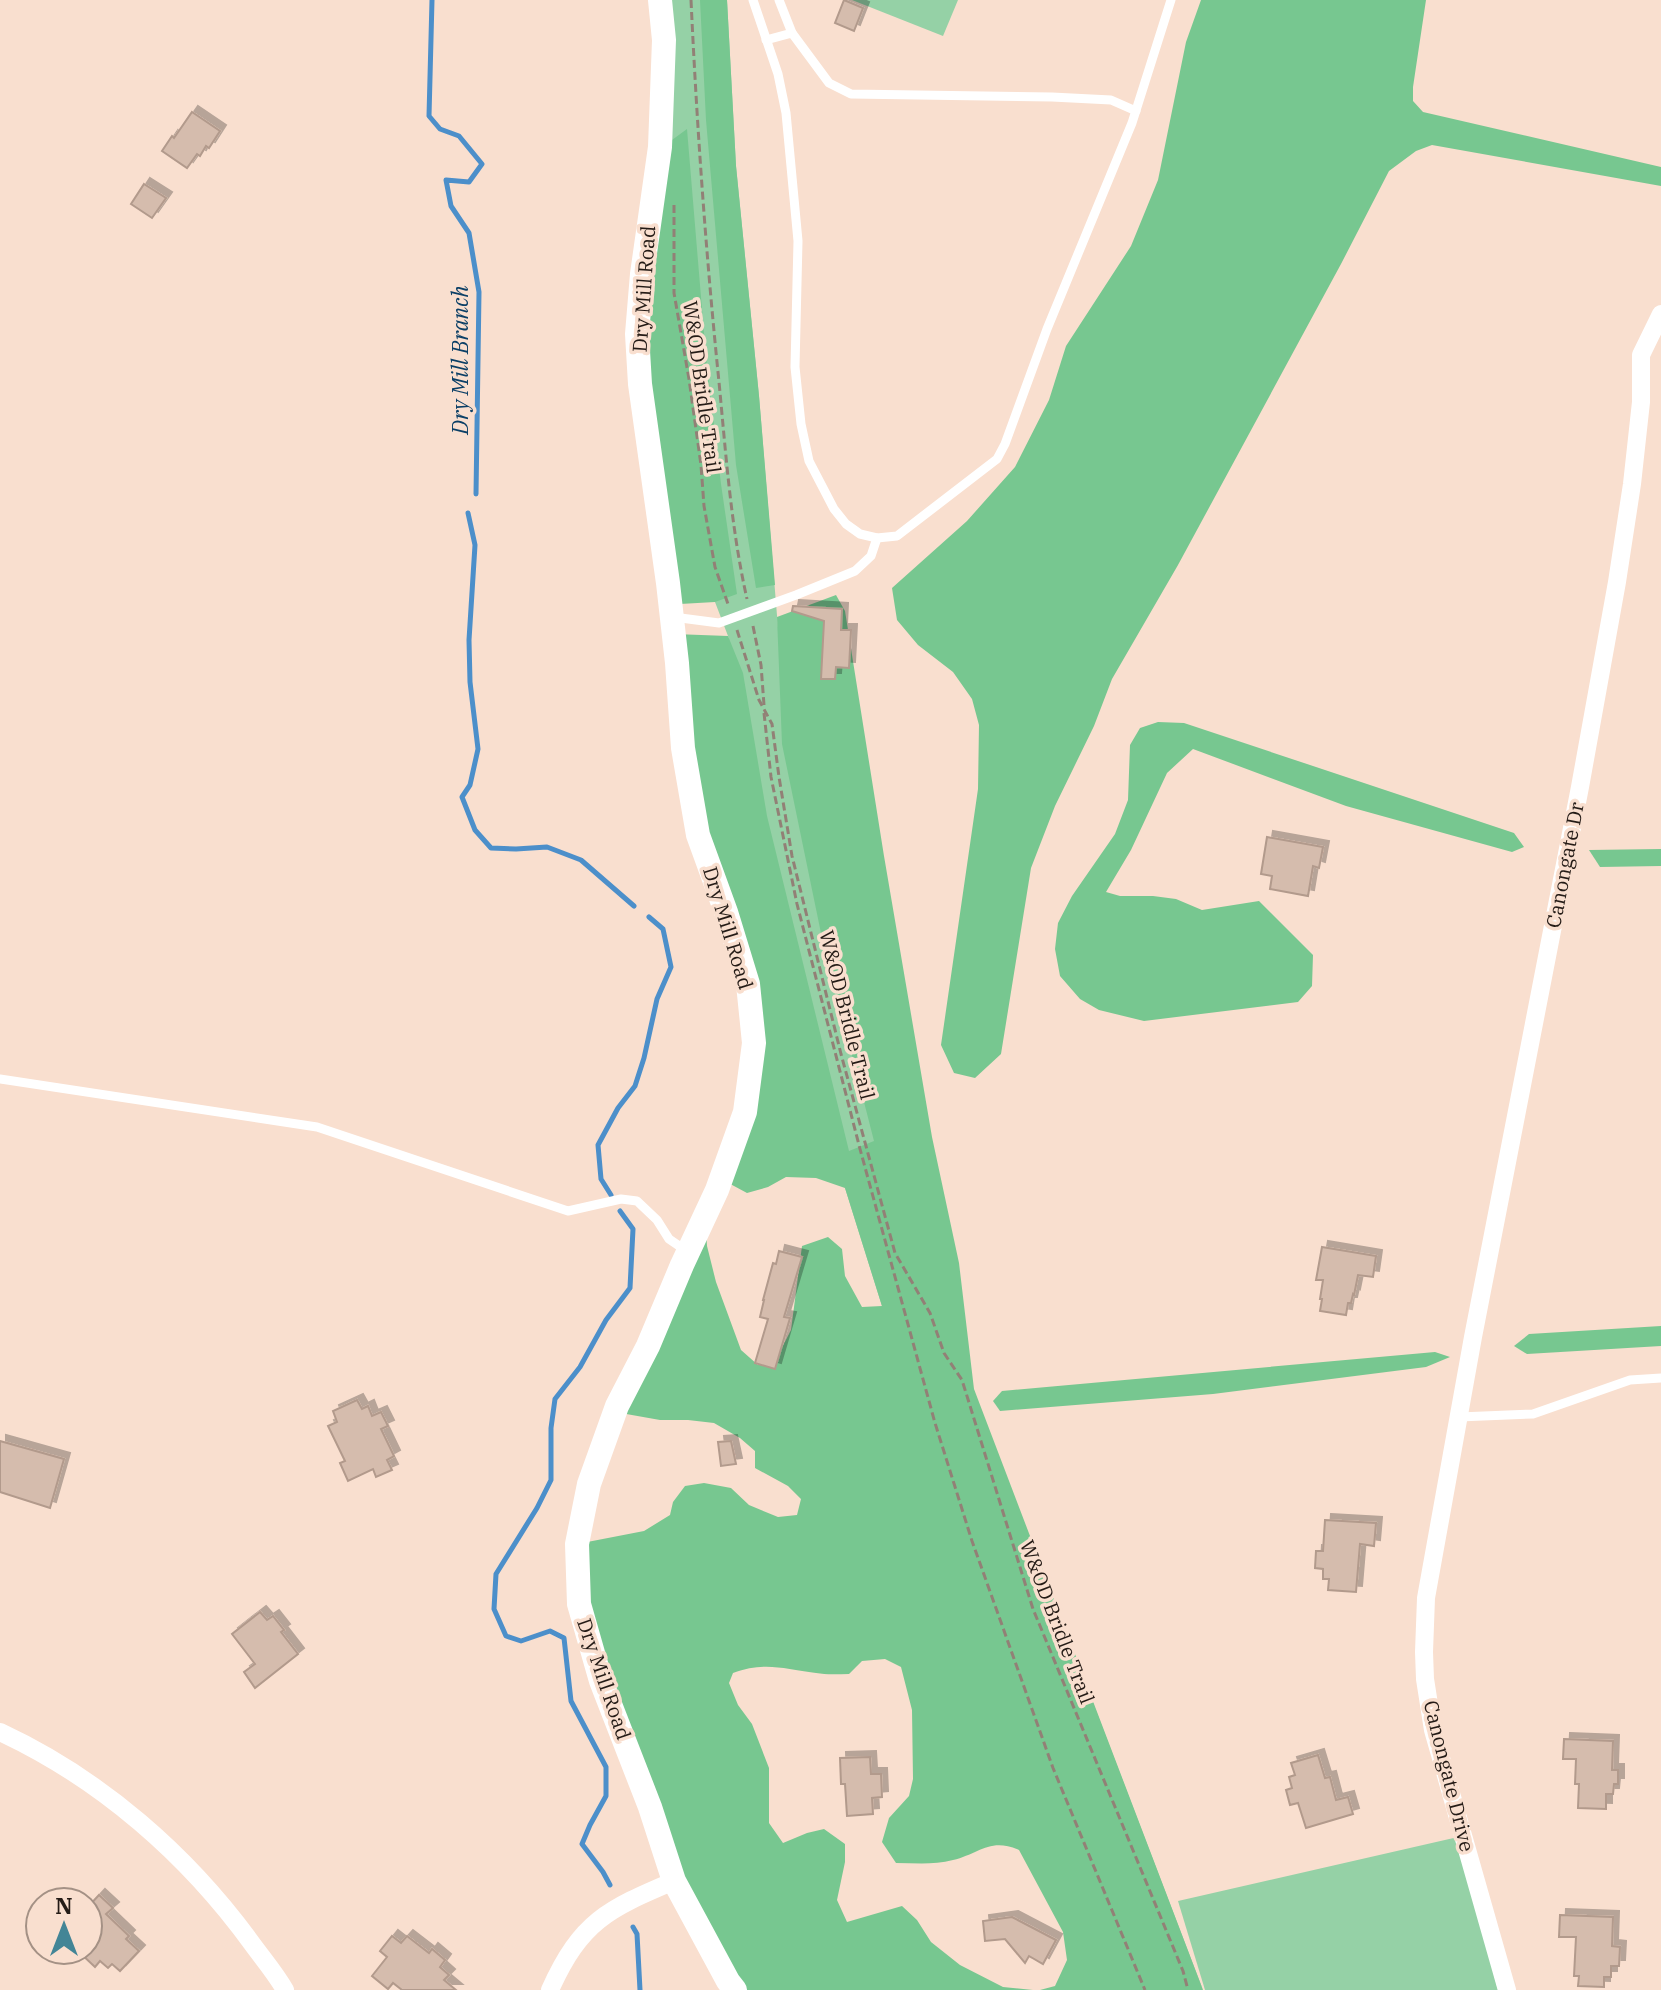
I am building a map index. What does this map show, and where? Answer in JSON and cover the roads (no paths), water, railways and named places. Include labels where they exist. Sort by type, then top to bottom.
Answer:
[{"type":"street","name":"Dry Mill Road","points":[[660,0],[664,40],[660,147],[642,274],[637,334],[640,384],[672,617],[683,748],[698,835],[748,984],[754,1043],[745,1112],[717,1190],[648,1346],[617,1406],[589,1484],[577,1544],[579,1604],[601,1681],[650,1807],[674,1881],[735,1990]]},
{"type":"street","name":"Canongate Dr","points":[[1459,1417],[1617,582],[1641,402],[1641,355],[1661,314]]},
{"type":"street","name":"Canongate Drive","points":[[1459,1417],[1426,1598],[1425,1679],[1439,1754],[1507,1990]]},
{"type":"street","points":[[0,1732],[74,1774],[158,1836],[241,1928],[285,1990]]},
{"type":"street","points":[[550,1990],[568,1955],[590,1927],[624,1903],[674,1881]]},
{"type":"lane","points":[[753,0],[778,74],[786,113],[798,241],[795,367],[801,424],[809,461],[846,524],[860,534],[877,538],[897,536],[997,459],[1136,111],[1171,0]]},
{"type":"lane","points":[[779,0],[792,33],[829,83],[851,94],[1111,100],[1136,111]]},
{"type":"lane","points":[[766,40],[792,33]]},
{"type":"lane","points":[[672,617],[719,623],[733,619],[855,571],[871,556],[877,538]]},
{"type":"lane","points":[[0,1079],[317,1127],[568,1211],[621,1199],[637,1201],[657,1220],[669,1239],[688,1252]]},
{"type":"lane","points":[[1459,1417],[1533,1414],[1630,1380],[1661,1378]]},
{"type":"waterway","name":"Dry Mill Branch","points":[[432,0],[429,116],[440,129],[459,136],[482,164],[469,182],[446,180],[451,206],[469,233],[479,292],[476,494]]},
{"type":"waterway","name":"Dry Mill Branch","points":[[468,513],[475,545],[469,640],[470,682],[478,749],[470,785],[462,797],[475,830],[491,848],[547,847],[581,860],[634,906]]},
{"type":"waterway","name":"Dry Mill Branch","points":[[611,1195],[601,1179],[598,1145],[618,1108],[635,1086],[657,999],[671,967],[663,929],[649,917]]},
{"type":"waterway","name":"Dry Mill Branch","points":[[610,1885],[582,1844],[606,1796],[606,1767],[571,1701],[564,1638],[550,1631],[521,1641],[506,1636],[494,1609],[496,1574],[551,1480],[551,1428],[555,1399],[580,1367],[606,1320],[630,1288],[633,1229],[620,1211]]},
{"type":"waterway","name":"Dry Mill Branch","points":[[633,1927],[637,1934],[640,1990]]}]
